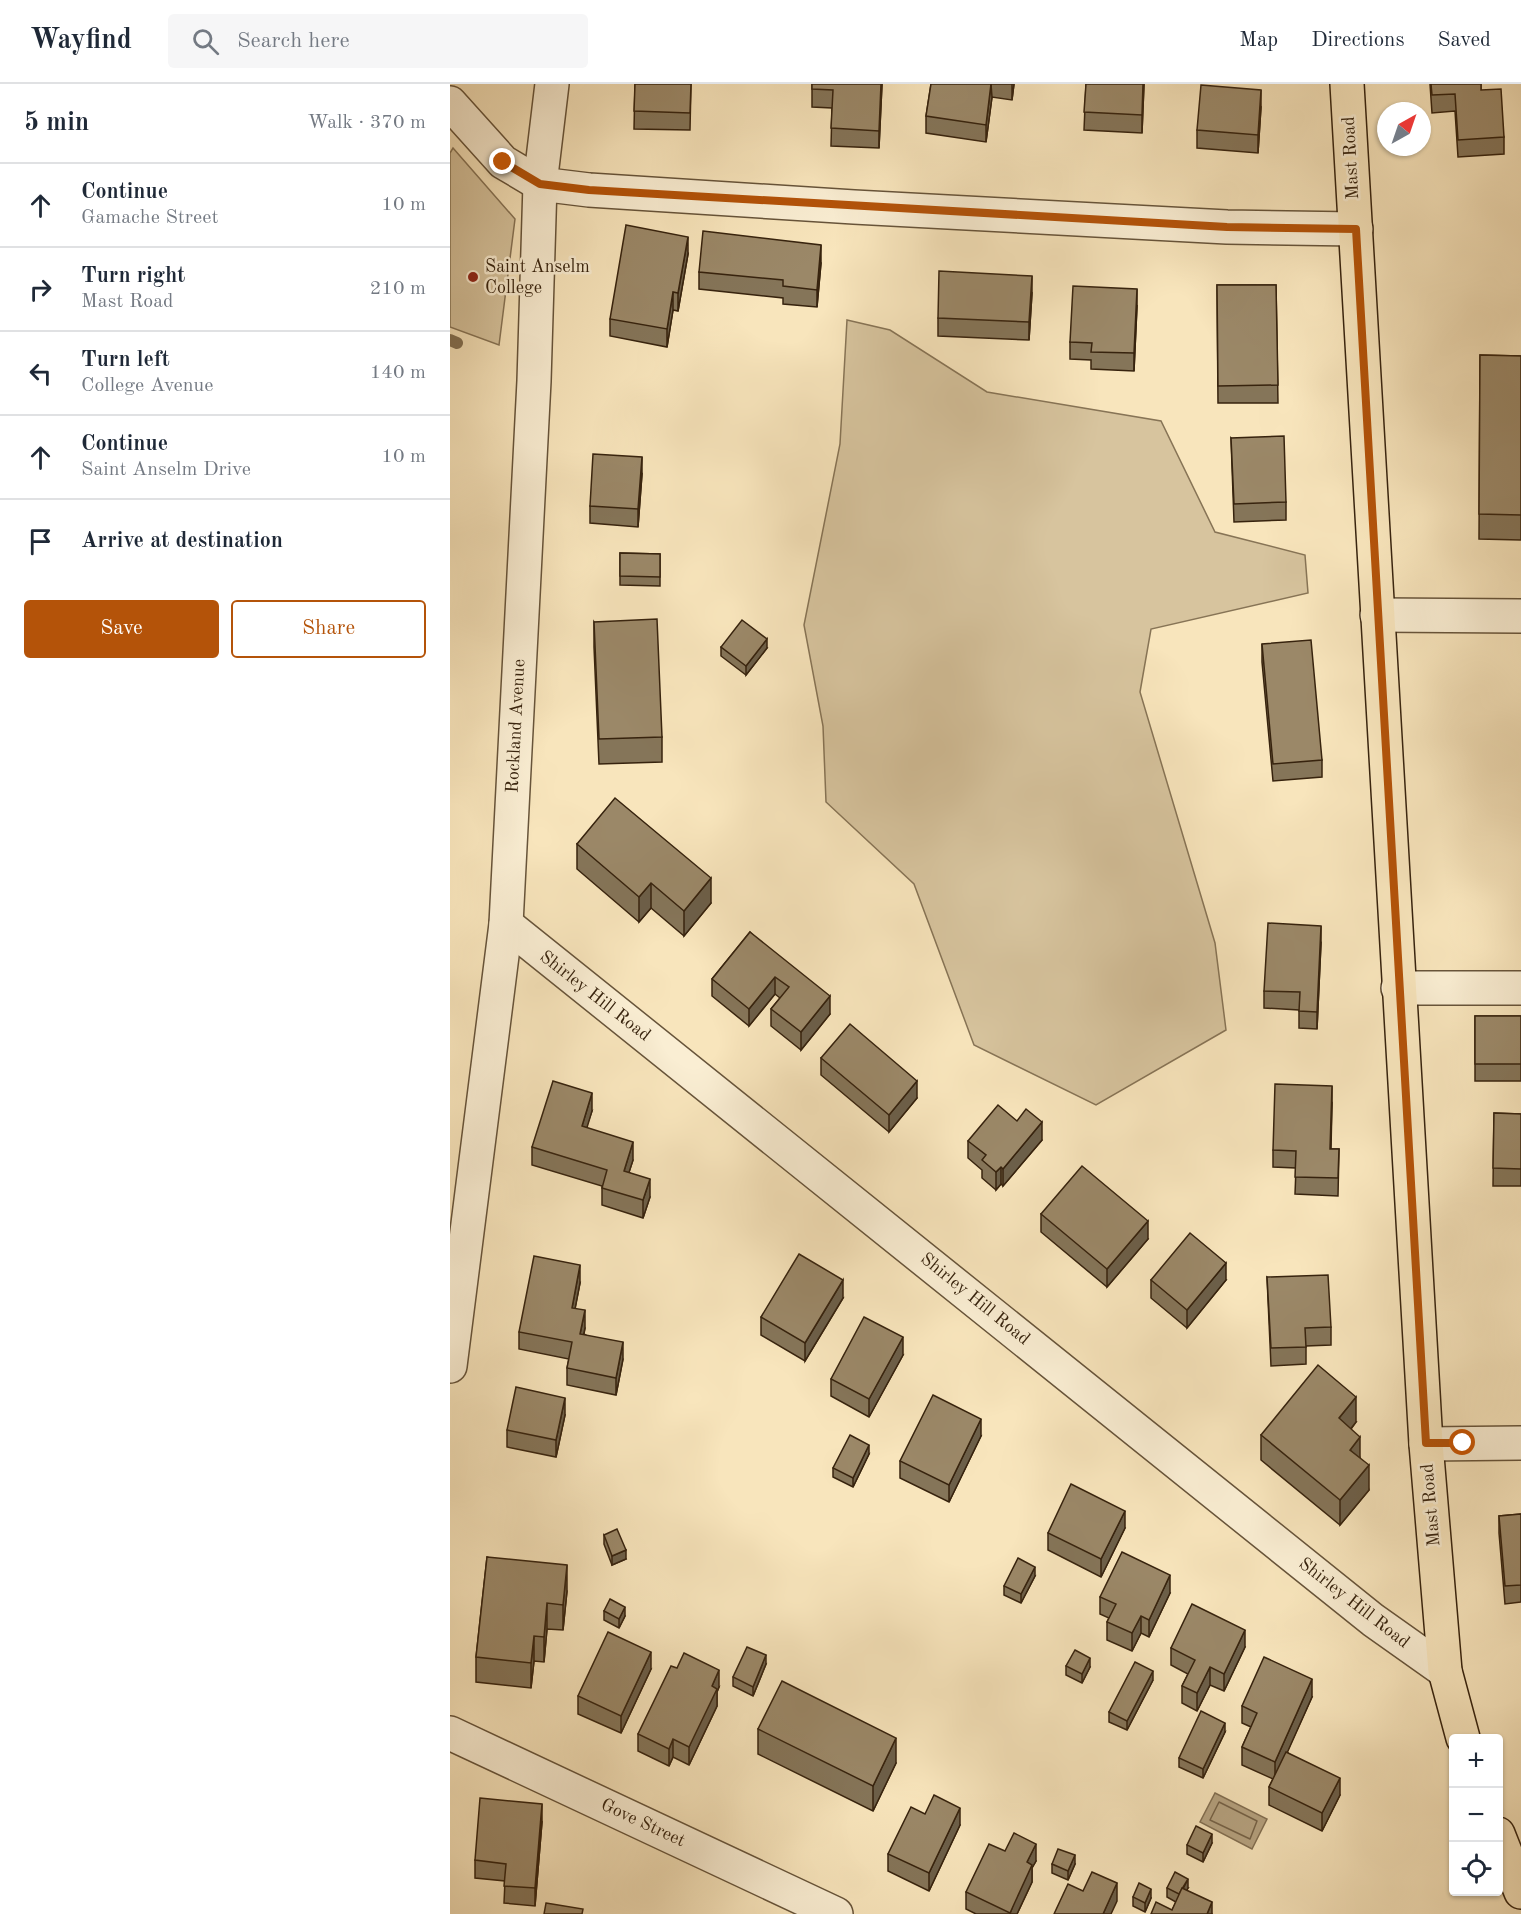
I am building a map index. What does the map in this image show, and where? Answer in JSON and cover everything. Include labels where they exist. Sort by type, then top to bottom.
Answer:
[{"type":"main road","name":"Mast Road","points":[[1347,84],[1426,1443],[1445,1671],[1461,1734]]},
{"type":"main road","points":[[1501,1842],[1521,1893]]},
{"type":"street","name":"Rockland Avenue","points":[[450,1366],[506,924],[534,381],[540,184],[552,84]]},
{"type":"street","points":[[450,103],[503,162],[540,184],[589,190],[854,207],[1227,227],[1356,229]]},
{"type":"street","points":[[1377,615],[1521,616]]},
{"type":"street","name":"Shirley Hill Road","points":[[506,924],[1373,1620],[1445,1671]]},
{"type":"street","points":[[1398,988],[1521,988]]},
{"type":"street","points":[[1426,1443],[1521,1443]]},
{"type":"street","name":"Gove Street","points":[[450,1733],[836,1914]]},
{"type":"shaded area","name":"Saint Anselm College","points":[[453,148],[515,219],[499,345],[450,327],[450,153]]},
{"type":"shaded area","points":[[847,320],[890,330],[987,392],[1161,421],[1215,532],[1305,555],[1308,593],[1151,629],[1140,692],[1215,943],[1226,1030],[1096,1105],[974,1045],[914,884],[826,802],[823,726],[804,625],[840,444]]},
{"type":"water","points":[[1215,1793],[1267,1819],[1252,1849],[1200,1822]]},
{"type":"building","points":[[635,84],[691,84],[690,113],[634,111]]},
{"type":"building","points":[[812,84],[881,84],[879,131],[831,128],[833,90],[812,89]]},
{"type":"building","points":[[931,84],[991,84],[986,125],[926,116]]},
{"type":"building","points":[[1086,84],[1143,84],[1142,115],[1084,112]]},
{"type":"building","points":[[1431,84],[1481,84],[1481,90],[1501,89],[1504,137],[1458,140],[1455,94],[1432,95]]},
{"type":"building","points":[[1201,85],[1261,90],[1258,135],[1197,130]]},
{"type":"building","points":[[626,225],[688,237],[678,293],[673,292],[667,329],[610,319]]},
{"type":"building","points":[[703,231],[821,245],[817,290],[783,286],[783,280],[699,272]]},
{"type":"building","points":[[939,271],[1032,276],[1029,322],[938,318]]},
{"type":"building","points":[[1217,285],[1276,285],[1278,385],[1218,386]]},
{"type":"building","points":[[1073,286],[1137,289],[1134,353],[1091,352],[1092,343],[1070,342]]},
{"type":"building","points":[[1480,355],[1521,356],[1521,515],[1479,514]]},
{"type":"building","points":[[1284,436],[1286,502],[1234,504],[1231,438]]},
{"type":"building","points":[[593,454],[642,457],[638,509],[590,506]]},
{"type":"building","points":[[620,553],[660,554],[660,577],[620,576]]},
{"type":"building","points":[[657,619],[662,737],[599,739],[594,622]]},
{"type":"building","points":[[742,620],[767,639],[746,666],[721,647]]},
{"type":"building","points":[[1311,640],[1322,760],[1273,764],[1262,644]]},
{"type":"building","points":[[615,798],[711,878],[684,911],[651,883],[639,897],[577,844]]},
{"type":"building","points":[[1268,923],[1321,926],[1317,1012],[1299,1011],[1300,992],[1264,991]]},
{"type":"building","points":[[750,932],[830,996],[801,1032],[771,1009],[789,987],[775,977],[749,1009],[712,979]]},
{"type":"building","points":[[1475,1016],[1521,1016],[1521,1064],[1475,1064]]},
{"type":"building","points":[[850,1024],[917,1081],[889,1115],[821,1058]]},
{"type":"building","points":[[553,1081],[592,1093],[582,1126],[633,1142],[624,1171],[650,1179],[643,1200],[602,1188],[607,1170],[532,1147]]},
{"type":"building","points":[[1275,1084],[1332,1086],[1330,1149],[1339,1149],[1338,1178],[1295,1177],[1296,1151],[1273,1150]]},
{"type":"building","points":[[998,1105],[1017,1121],[1026,1109],[1042,1122],[1003,1169],[1001,1167],[996,1172],[982,1160],[986,1155],[968,1141]]},
{"type":"building","points":[[1494,1113],[1521,1114],[1521,1169],[1493,1168]]},
{"type":"building","points":[[1082,1166],[1148,1221],[1107,1269],[1041,1214]]},
{"type":"building","points":[[1190,1233],[1226,1263],[1187,1310],[1151,1280]]},
{"type":"building","points":[[799,1254],[843,1280],[805,1343],[761,1317]]},
{"type":"building","points":[[534,1256],[580,1265],[572,1308],[585,1310],[580,1334],[623,1342],[616,1378],[567,1368],[572,1342],[519,1332]]},
{"type":"building","points":[[1328,1275],[1331,1327],[1305,1328],[1306,1347],[1271,1348],[1267,1277]]},
{"type":"building","points":[[864,1317],[903,1337],[869,1399],[831,1379]]},
{"type":"building","points":[[1318,1365],[1356,1397],[1339,1418],[1360,1437],[1350,1450],[1369,1465],[1340,1500],[1261,1435]]},
{"type":"building","points":[[516,1387],[565,1398],[556,1440],[507,1430]]},
{"type":"building","points":[[933,1395],[981,1419],[949,1485],[900,1461]]},
{"type":"building","points":[[850,1435],[869,1445],[853,1478],[833,1468]]},
{"type":"building","points":[[1071,1484],[1125,1511],[1101,1559],[1048,1533]]},
{"type":"building","points":[[1521,1514],[1521,1585],[1505,1586],[1499,1516]]},
{"type":"building","points":[[617,1529],[626,1550],[612,1556],[604,1535]]},
{"type":"building","points":[[1122,1552],[1170,1575],[1149,1620],[1141,1616],[1132,1633],[1107,1622],[1116,1604],[1100,1597]]},
{"type":"building","points":[[487,1557],[567,1565],[563,1605],[547,1603],[544,1637],[534,1636],[531,1663],[476,1657]]},
{"type":"building","points":[[1018,1558],[1035,1567],[1021,1594],[1004,1586]]},
{"type":"building","points":[[610,1599],[625,1607],[619,1619],[604,1611]]},
{"type":"building","points":[[1192,1604],[1245,1630],[1224,1674],[1210,1667],[1197,1693],[1182,1686],[1195,1660],[1171,1648]]},
{"type":"building","points":[[608,1632],[651,1652],[621,1716],[578,1696]]},
{"type":"building","points":[[747,1647],[766,1655],[753,1687],[733,1677]]},
{"type":"building","points":[[1075,1650],[1090,1658],[1082,1674],[1066,1666]]},
{"type":"building","points":[[684,1653],[719,1670],[712,1686],[717,1689],[689,1747],[673,1739],[669,1749],[638,1734],[671,1666],[677,1668]]},
{"type":"building","points":[[1264,1657],[1312,1679],[1275,1762],[1242,1747],[1257,1713],[1242,1706]]},
{"type":"building","points":[[1135,1662],[1153,1671],[1127,1721],[1109,1712]]},
{"type":"building","points":[[782,1681],[896,1738],[873,1786],[758,1729]]},
{"type":"building","points":[[1201,1711],[1225,1723],[1203,1769],[1179,1758]]},
{"type":"building","points":[[1286,1752],[1340,1778],[1322,1813],[1269,1787]]},
{"type":"building","points":[[934,1795],[960,1808],[929,1873],[888,1854],[911,1807],[925,1814]]},
{"type":"building","points":[[480,1798],[542,1804],[535,1888],[504,1886],[506,1864],[475,1860]]},
{"type":"building","points":[[1196,1826],[1212,1834],[1203,1853],[1187,1845]]},
{"type":"building","points":[[1014,1833],[1036,1844],[1027,1862],[1032,1865],[1010,1913],[966,1892],[989,1844],[1005,1851]]},
{"type":"building","points":[[1058,1849],[1075,1855],[1068,1871],[1052,1864]]},
{"type":"building","points":[[1092,1872],[1117,1883],[1103,1914],[1054,1914],[1068,1884],[1083,1891]]},
{"type":"building","points":[[1175,1872],[1188,1879],[1179,1894],[1167,1888]]},
{"type":"building","points":[[1139,1883],[1151,1889],[1145,1903],[1133,1897]]},
{"type":"building","points":[[1182,1888],[1212,1902],[1207,1914],[1151,1914],[1156,1902],[1172,1910]]},
{"type":"building","points":[[546,1903],[583,1909],[582,1914],[544,1914]]},
{"type":"waterway","points":[[450,340],[457,343]]},
{"type":"place","name":"Saint Anselm College","points":[[473,277]]},
{"type":"route","points":[[503,162],[540,184],[589,190],[1227,227],[1356,229],[1426,1443],[1463,1443]]}]
